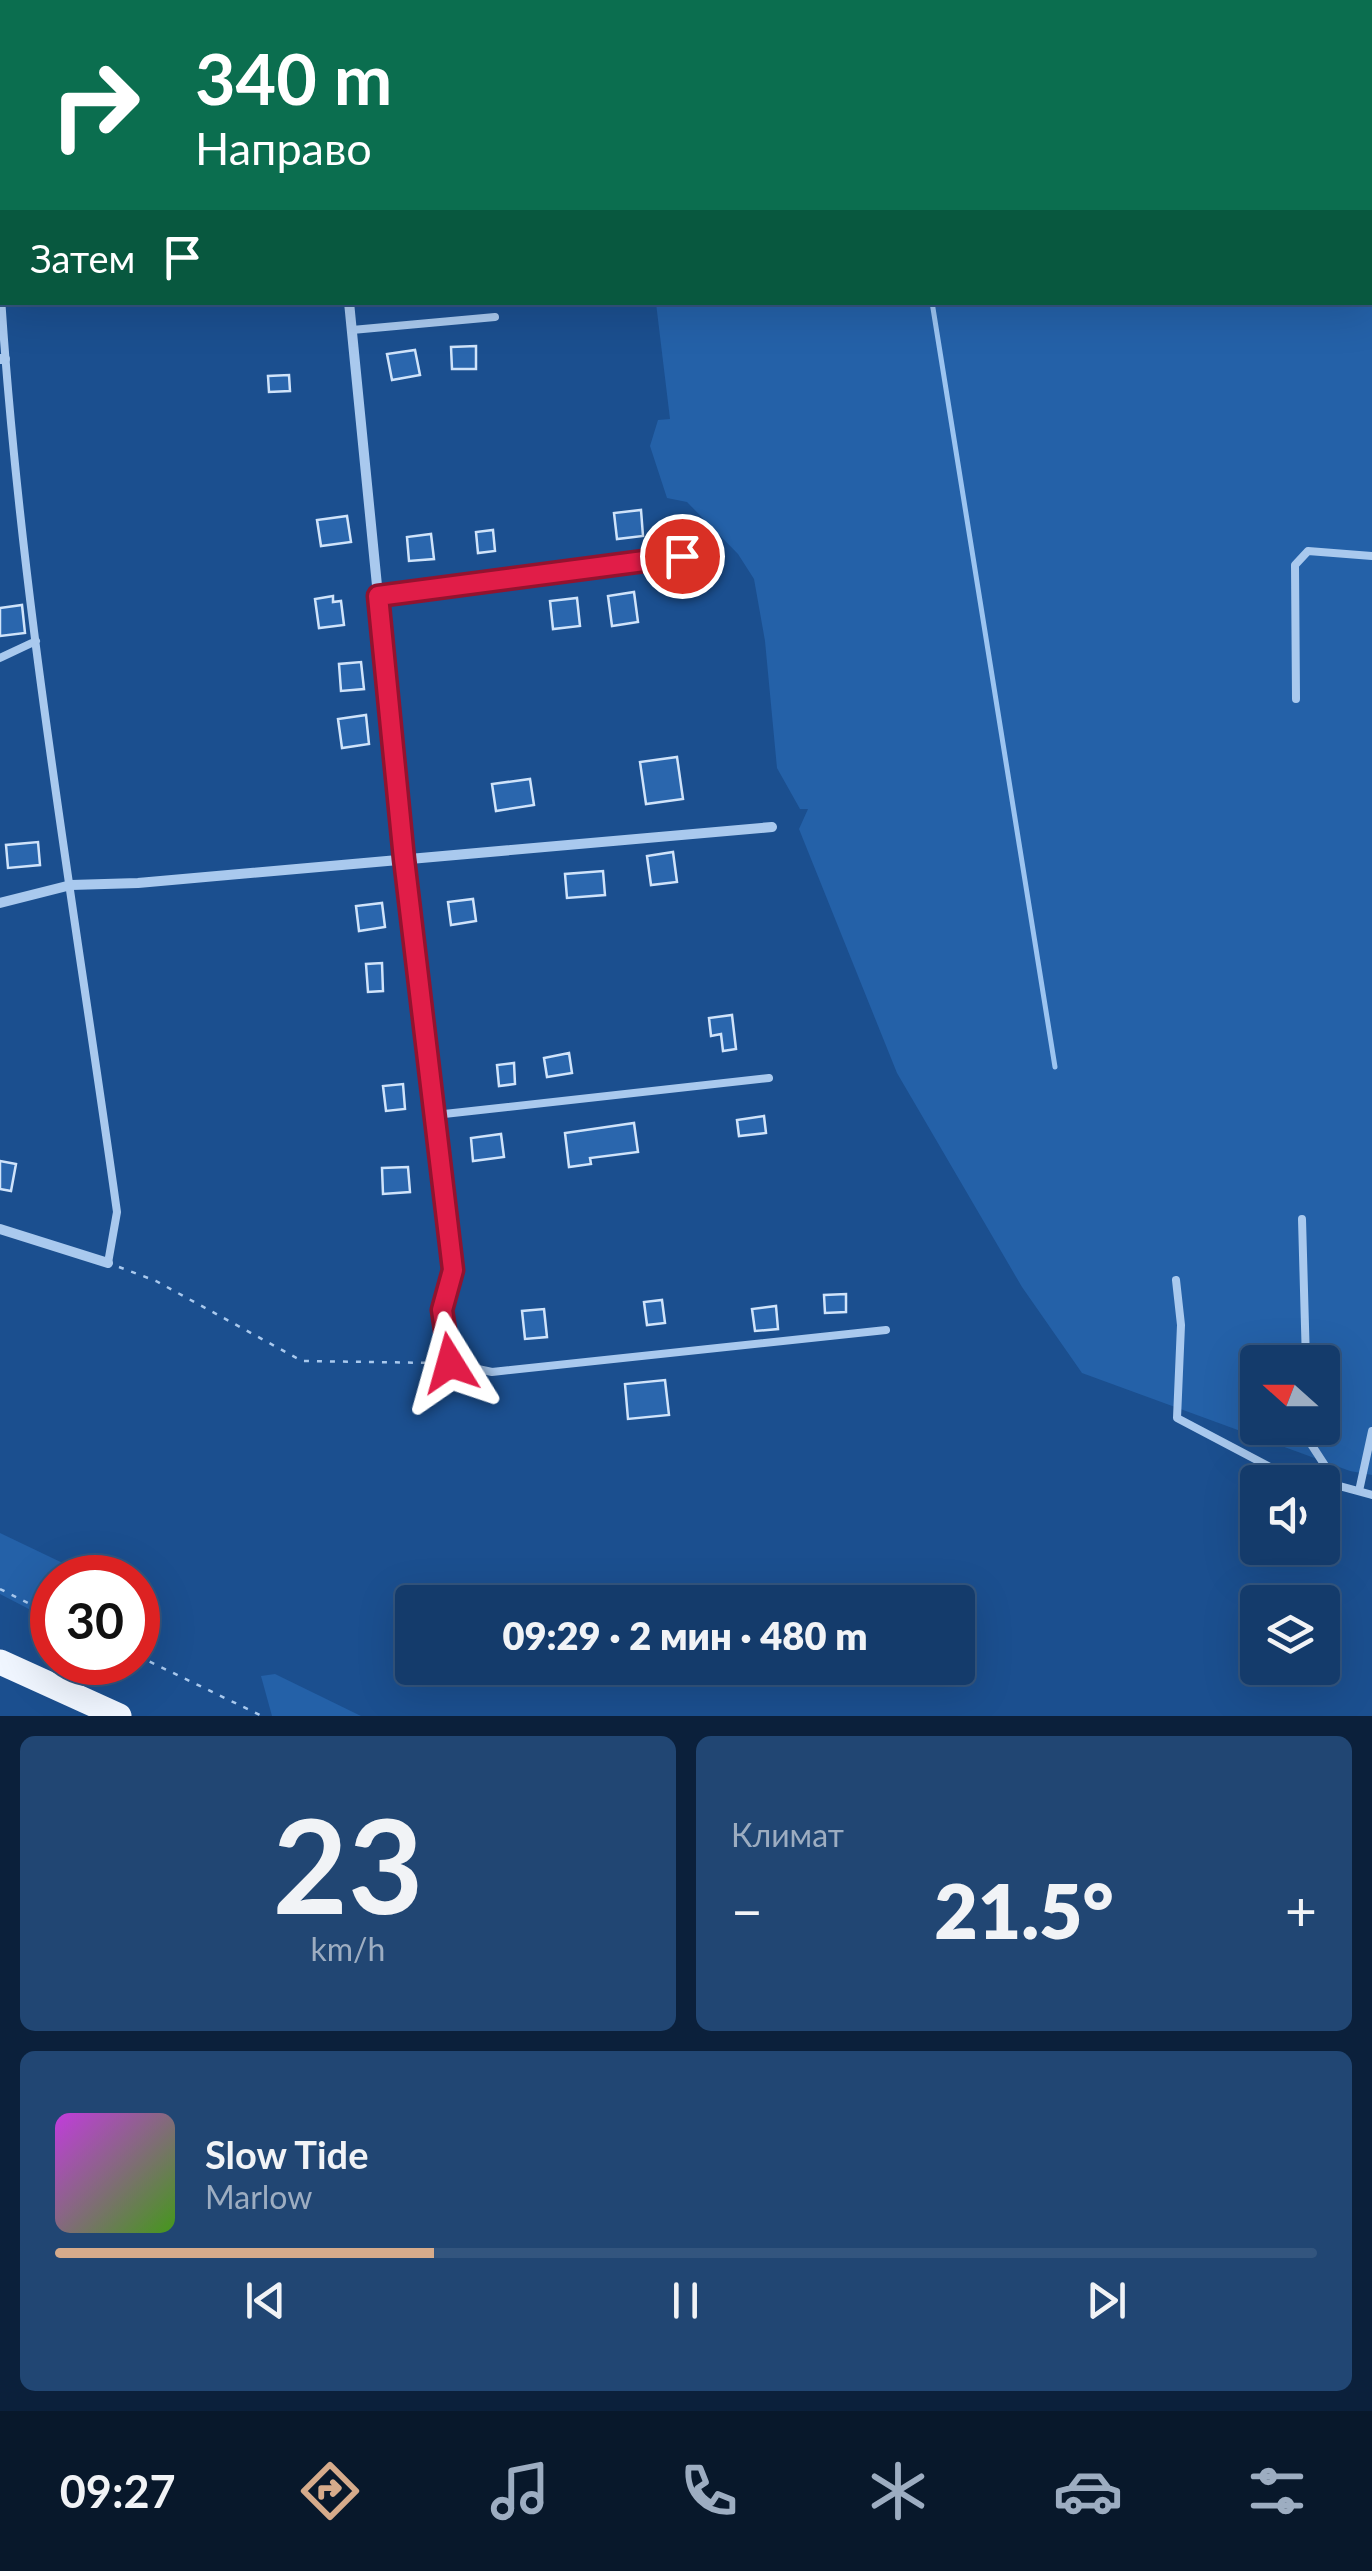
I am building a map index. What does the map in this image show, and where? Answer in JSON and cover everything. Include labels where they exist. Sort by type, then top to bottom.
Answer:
[{"type":"main road","points":[[0,1662],[119,1716]]},
{"type":"street","points":[[349,305],[404,859],[453,1270],[442,1310],[450,1363]]},
{"type":"street","points":[[0,903],[71,885],[138,883],[772,827]]},
{"type":"street","points":[[0,1229],[108,1263]]},
{"type":"lane","points":[[1,305],[2,359],[36,641],[117,1212],[108,1263]]},
{"type":"lane","points":[[352,330],[495,317]]},
{"type":"lane","points":[[1296,699],[1294,565],[1308,552],[1372,556]]},
{"type":"lane","points":[[378,596],[682,556]]},
{"type":"lane","points":[[0,658],[36,641]]},
{"type":"lane","points":[[434,1115],[769,1078]]},
{"type":"lane","points":[[1302,1219],[1306,1345]]},
{"type":"lane","points":[[1176,1280],[1181,1325],[1177,1418],[1266,1465]]},
{"type":"lane","points":[[450,1363],[492,1372],[886,1330]]},
{"type":"lane","points":[[1359,1491],[1372,1431]]},
{"type":"lane","points":[[1340,1485],[1372,1495]]},
{"type":"path","points":[[108,1263],[156,1281],[302,1361],[450,1363]]},
{"type":"path","points":[[0,1589],[30,1603]]},
{"type":"path","points":[[160,1667],[262,1716]]},
{"type":"shaded area","points":[[656,305],[1372,305],[1372,1475],[1279,1445],[1340,1445],[1340,1345],[1240,1345],[1240,1431],[1082,1373],[1022,1287],[897,1073],[799,829],[808,809],[800,809],[777,768],[765,641],[754,579],[738,554],[687,502],[667,498],[650,446],[658,420],[670,419]]},
{"type":"shaded area","points":[[0,1533],[46,1555],[30,1555],[30,1610],[0,1594]]},
{"type":"shaded area","points":[[275,1674],[361,1716],[272,1716],[261,1676]]},
{"type":"building","points":[[476,346],[476,369],[452,369],[451,347]]},
{"type":"building","points":[[415,350],[420,375],[392,380],[387,354]]},
{"type":"building","points":[[289,375],[290,391],[269,392],[268,376]]},
{"type":"building","points":[[641,510],[643,536],[617,539],[614,513]]},
{"type":"building","points":[[347,516],[351,542],[321,546],[317,520]]},
{"type":"building","points":[[493,530],[495,551],[478,553],[476,532]]},
{"type":"building","points":[[431,534],[434,559],[409,561],[407,537]]},
{"type":"building","points":[[634,592],[638,622],[612,626],[608,596]]},
{"type":"building","points":[[333,596],[333,602],[341,601],[344,625],[319,628],[315,599]]},
{"type":"building","points":[[577,598],[580,626],[553,629],[550,601]]},
{"type":"building","points":[[22,605],[25,633],[0,636],[0,608]]},
{"type":"building","points":[[361,662],[364,689],[341,691],[339,664]]},
{"type":"building","points":[[366,715],[369,744],[342,748],[338,719]]},
{"type":"building","points":[[677,757],[683,799],[646,804],[640,762]]},
{"type":"building","points":[[530,779],[534,805],[496,811],[492,784]]},
{"type":"building","points":[[38,842],[40,865],[8,868],[6,845]]},
{"type":"building","points":[[673,852],[677,882],[651,885],[647,856]]},
{"type":"building","points":[[603,871],[605,895],[567,898],[565,874]]},
{"type":"building","points":[[473,899],[476,921],[451,925],[448,902]]},
{"type":"building","points":[[382,903],[385,927],[359,931],[356,906]]},
{"type":"building","points":[[382,963],[383,991],[368,992],[366,964]]},
{"type":"building","points":[[732,1015],[736,1049],[723,1051],[721,1034],[711,1036],[709,1018]]},
{"type":"building","points":[[569,1053],[572,1073],[547,1077],[544,1058]]},
{"type":"building","points":[[514,1063],[515,1084],[499,1086],[497,1065]]},
{"type":"building","points":[[403,1084],[405,1109],[386,1111],[383,1086]]},
{"type":"building","points":[[764,1116],[766,1133],[739,1136],[737,1120]]},
{"type":"building","points":[[634,1123],[638,1152],[590,1158],[591,1164],[569,1167],[565,1133]]},
{"type":"building","points":[[501,1134],[504,1157],[473,1161],[471,1138]]},
{"type":"building","points":[[0,1161],[16,1164],[11,1191],[0,1189]]},
{"type":"building","points":[[408,1167],[410,1192],[383,1194],[382,1168]]},
{"type":"building","points":[[846,1294],[846,1312],[825,1313],[824,1295]]},
{"type":"building","points":[[662,1300],[665,1323],[647,1325],[644,1302]]},
{"type":"building","points":[[776,1306],[778,1329],[755,1331],[752,1309]]},
{"type":"building","points":[[544,1309],[547,1337],[525,1339],[522,1311]]},
{"type":"building","points":[[665,1380],[669,1415],[628,1419],[625,1384]]},
{"type":"waterway","points":[[932,305],[1055,1067]]},
{"type":"route","points":[[450,1363],[442,1310],[453,1270],[404,859],[378,596],[682,556]]}]
